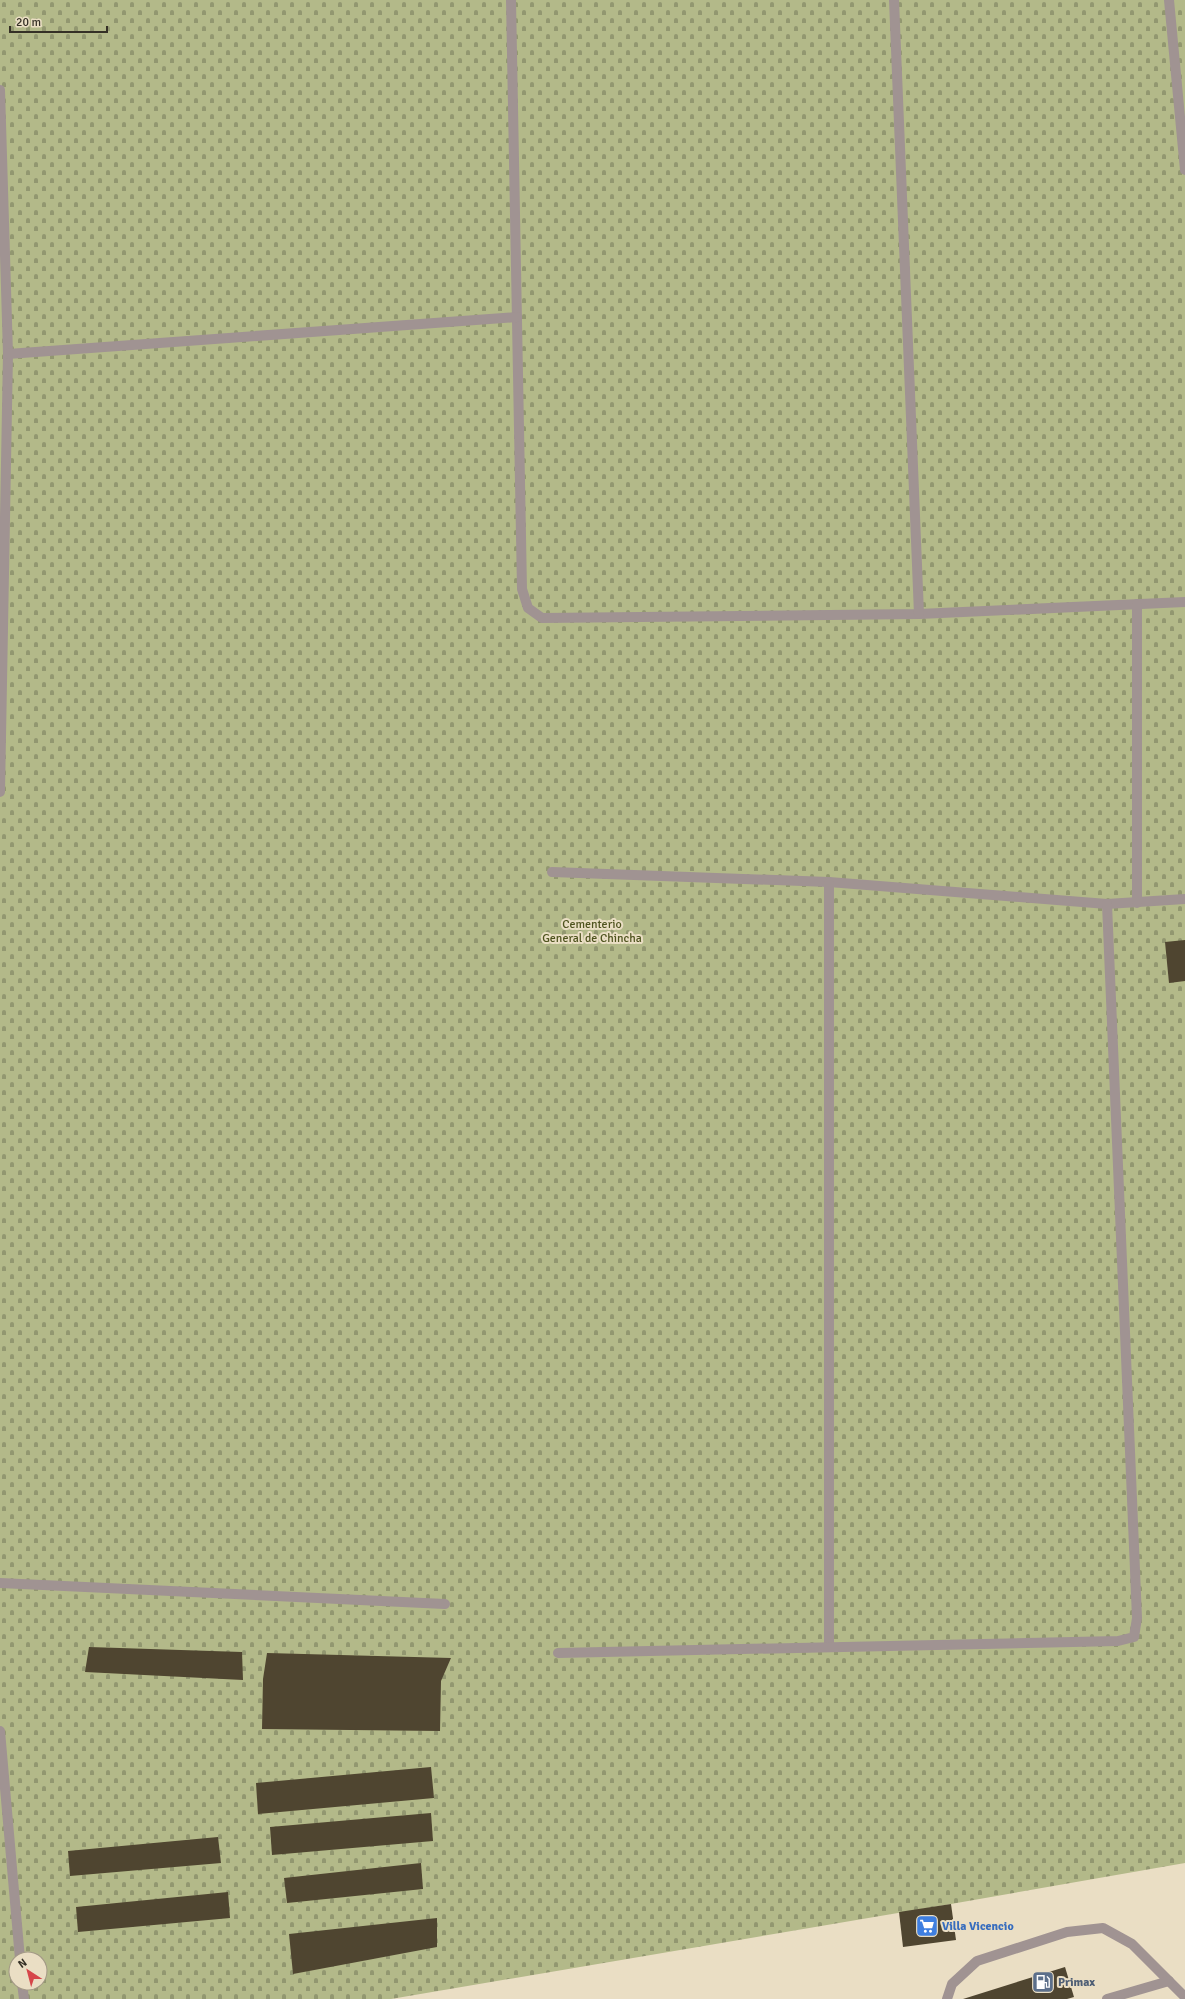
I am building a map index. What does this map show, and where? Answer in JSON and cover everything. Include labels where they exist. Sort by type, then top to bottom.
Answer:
[{"type":"lane","points":[[511,0],[522,589],[528,608],[542,618],[918,614],[1185,602]]},
{"type":"lane","points":[[894,0],[918,614]]},
{"type":"lane","points":[[1169,0],[1185,170]]},
{"type":"lane","points":[[0,90],[8,354],[0,792]]},
{"type":"lane","points":[[8,354],[517,317]]},
{"type":"lane","points":[[1137,604],[1137,903]]},
{"type":"lane","points":[[552,872],[830,882],[1107,904],[1185,900]]},
{"type":"lane","points":[[830,882],[830,1647]]},
{"type":"lane","points":[[558,1653],[1118,1641],[1134,1637],[1138,1618],[1107,904]]},
{"type":"lane","points":[[0,1583],[445,1604]]},
{"type":"lane","points":[[0,1732],[19,1951]]},
{"type":"lane","points":[[947,1999],[952,1984],[977,1961],[1067,1932],[1103,1928],[1132,1944],[1185,1997]]},
{"type":"lane","points":[[1107,1999],[1169,1981]]},
{"type":"green space","name":"Cementerio General de Chincha","points":[[0,0],[1185,0],[1185,1863],[391,1999],[0,1999]]},
{"type":"building","points":[[1185,940],[1185,981],[1169,983],[1165,942]]},
{"type":"building","points":[[89,1647],[242,1652],[243,1680],[85,1672]]},
{"type":"building","points":[[267,1653],[451,1658],[441,1681],[440,1731],[262,1729],[263,1679]]},
{"type":"building","points":[[431,1767],[434,1798],[258,1814],[256,1783]]},
{"type":"building","points":[[431,1813],[433,1841],[272,1855],[270,1827]]},
{"type":"building","points":[[218,1837],[221,1863],[70,1876],[68,1851]]},
{"type":"building","points":[[421,1863],[423,1889],[287,1903],[284,1878]]},
{"type":"building","points":[[228,1892],[230,1918],[78,1932],[76,1907]]},
{"type":"building","name":"Villa Vicencio","points":[[951,1904],[956,1940],[903,1947],[899,1912]]},
{"type":"building","points":[[437,1918],[437,1947],[293,1974],[289,1934]]},
{"type":"building","name":"Primax","points":[[1065,1967],[1074,1997],[1067,1999],[963,1999]]},
{"type":"place","name":"Villa Vicencio","points":[[927,1926]]},
{"type":"place","name":"Primax","points":[[1043,1982]]}]
